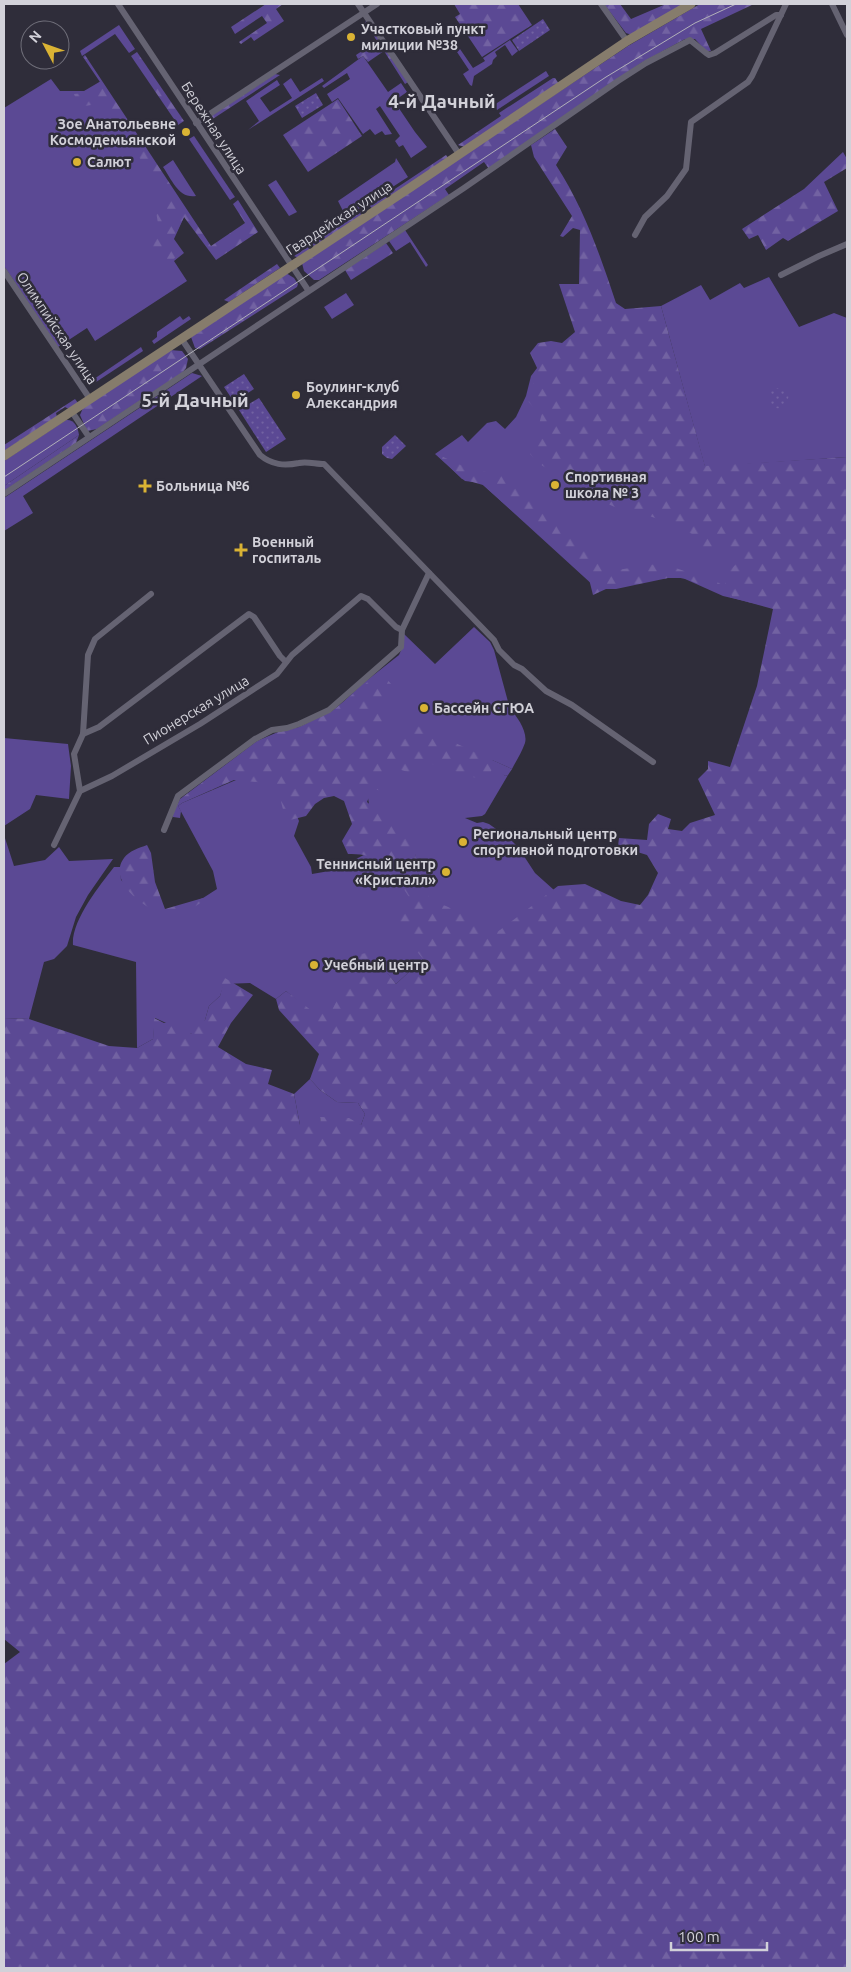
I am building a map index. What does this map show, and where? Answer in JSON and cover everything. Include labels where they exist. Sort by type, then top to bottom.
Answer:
[{"type":"street","name":"Бережная улица","points":[[118,4],[308,290]]},
{"type":"street","points":[[358,4],[459,154]]},
{"type":"street","points":[[196,123],[377,4]]},
{"type":"street","points":[[601,4],[627,41]]},
{"type":"street","name":"Гвардейская улица","points":[[4,456],[627,41],[691,4]]},
{"type":"street","points":[[635,235],[645,217],[667,196],[686,169],[691,122],[748,82],[786,4]]},
{"type":"street","points":[[832,4],[847,36]]},
{"type":"street","points":[[4,494],[464,188],[646,63],[690,40],[706,53],[715,53],[776,15],[781,15]]},
{"type":"street","points":[[781,275],[847,244]]},
{"type":"street","name":"Олимпийская улица","points":[[4,271],[90,399]]},
{"type":"street","points":[[182,338],[260,455],[267,461],[278,464],[293,465],[300,462],[324,464],[494,640],[499,650],[514,665],[522,669],[554,697],[572,705],[652,762]]},
{"type":"street","points":[[72,412],[89,437]]},
{"type":"street","points":[[164,830],[178,796],[255,739],[272,730],[287,728],[329,710],[401,647],[402,630],[429,573]]},
{"type":"street","points":[[54,845],[80,791],[74,754],[83,734],[88,655],[95,639],[151,594]]},
{"type":"street","name":"Пионерская улица","points":[[80,791],[112,776],[200,724],[277,674],[286,662],[360,596],[368,599],[396,627],[402,630]]},
{"type":"street","points":[[83,734],[99,727],[249,614],[254,617],[286,662]]},
{"type":"green space","points":[[266,4],[283,4],[276,9],[284,21],[254,41],[251,37],[241,44],[239,42],[267,23],[262,16],[235,34],[231,27]]},
{"type":"green space","points":[[454,4],[518,4],[532,25],[482,57],[455,17],[460,14]]},
{"type":"green space","points":[[604,4],[620,4],[631,19],[666,4],[683,4],[632,35],[626,33]]},
{"type":"green space","points":[[700,4],[754,4],[701,29],[711,51],[706,51],[695,39],[685,39],[641,63],[489,169],[484,162],[445,189],[449,195],[319,280],[314,280],[304,271],[302,263],[628,46]]},
{"type":"green space","points":[[543,19],[550,30],[519,51],[512,40]]},
{"type":"green space","points":[[367,21],[408,82],[405,84],[384,51],[368,62],[363,56],[358,59],[356,55],[377,41],[365,22]]},
{"type":"green space","points":[[119,25],[135,49],[129,53],[115,34],[82,56],[80,51]]},
{"type":"green space","points":[[510,40],[518,51],[512,56],[505,45],[495,52],[497,56],[492,64],[474,76],[472,86],[470,85],[463,74],[469,70],[457,52],[460,49],[473,68],[485,61],[483,58]]},
{"type":"green space","points":[[137,52],[184,121],[178,125],[131,56]]},
{"type":"green space","points":[[85,55],[211,246],[245,223],[233,204],[238,200],[258,232],[216,260],[184,217],[173,239],[182,253],[165,265],[152,249],[158,229],[154,209],[155,204],[161,199],[163,194],[100,97],[91,105],[79,107],[74,94],[85,93],[100,82],[83,57]]},
{"type":"green space","points":[[363,56],[388,92],[401,83],[407,92],[394,101],[427,147],[411,158],[403,145],[399,147],[395,141],[400,136],[380,106],[376,109],[392,134],[385,135],[382,131],[375,135],[370,129],[363,134],[338,98],[332,102],[327,94],[350,79],[347,73],[324,88],[322,86]]},
{"type":"green space","points":[[546,71],[549,76],[497,110],[494,105]]},
{"type":"green space","points":[[275,74],[280,75],[205,124],[206,119]]},
{"type":"green space","points":[[291,78],[300,92],[322,78],[324,81],[248,130],[259,121],[246,101],[277,80],[280,85],[260,98],[270,112],[292,98],[283,84]]},
{"type":"green space","points":[[553,78],[559,84],[465,147],[458,145],[501,116],[499,113]]},
{"type":"green space","name":"Салют","points":[[51,79],[60,91],[84,91],[101,81],[185,215],[174,239],[184,253],[174,261],[187,281],[95,341],[87,328],[58,347],[4,266],[4,108]]},
{"type":"green space","points":[[316,93],[323,105],[302,118],[295,106]]},
{"type":"green space","points":[[338,99],[362,136],[308,172],[283,135]]},
{"type":"green space","points":[[555,129],[567,147],[556,165],[583,215],[616,303],[625,309],[661,306],[705,466],[847,457],[847,1968],[4,1968],[4,1664],[20,1652],[4,1639],[4,1018],[29,1019],[109,1046],[137,1048],[153,1039],[154,1018],[164,1023],[177,1020],[191,1034],[197,1022],[205,1020],[209,1006],[220,996],[223,984],[204,984],[204,975],[215,972],[253,995],[231,1023],[218,1047],[246,1064],[272,1070],[268,1084],[294,1094],[300,1125],[321,1125],[320,1117],[349,1118],[361,1125],[365,1114],[358,1103],[337,1102],[320,1090],[310,1079],[319,1054],[279,1010],[276,999],[286,991],[312,1011],[332,1010],[361,954],[371,952],[396,984],[423,959],[398,926],[401,917],[395,912],[400,906],[411,909],[415,906],[394,875],[381,862],[364,855],[348,854],[342,841],[352,824],[344,801],[334,796],[324,798],[315,804],[306,816],[286,821],[278,790],[257,782],[234,780],[182,803],[178,806],[181,811],[180,818],[173,817],[180,799],[257,741],[278,732],[299,727],[332,711],[380,672],[393,686],[382,702],[387,719],[382,730],[387,738],[416,725],[512,769],[505,776],[493,766],[488,780],[426,762],[420,776],[389,766],[383,791],[372,789],[367,802],[386,820],[411,825],[418,870],[423,888],[435,902],[450,908],[456,913],[463,909],[485,938],[500,930],[558,886],[585,884],[621,901],[640,905],[648,895],[658,873],[647,855],[618,846],[619,838],[647,840],[649,824],[658,814],[671,819],[668,829],[682,831],[690,823],[715,815],[698,779],[708,769],[708,761],[730,767],[757,686],[773,609],[733,598],[725,583],[730,570],[743,557],[720,549],[703,551],[696,536],[672,524],[638,512],[619,509],[595,498],[538,463],[530,454],[534,450],[541,416],[527,400],[538,370],[530,353],[538,343],[551,341],[562,343],[575,332],[559,284],[579,284],[580,230],[573,228],[563,237],[560,236],[572,216],[534,157],[531,145]]},
{"type":"green space","points":[[194,136],[235,197],[230,200],[189,139]]},
{"type":"green space","points":[[843,152],[847,159],[847,168],[824,182],[838,211],[788,241],[783,238],[766,250],[758,235],[749,239],[742,229],[804,189]]},
{"type":"green space","points":[[446,155],[449,159],[373,210],[370,206],[360,213],[362,216],[299,258],[294,256]]},
{"type":"green space","points":[[396,158],[408,177],[346,217],[338,201],[395,162]]},
{"type":"green space","points":[[173,160],[196,196],[185,195],[176,188],[163,167]]},
{"type":"green space","points":[[276,180],[297,212],[289,216],[268,185]]},
{"type":"green space","points":[[405,230],[428,265],[426,267],[410,242],[396,251],[389,241]]},
{"type":"green space","points":[[386,243],[393,253],[351,280],[345,270]]},
{"type":"green space","points":[[277,264],[280,268],[229,302],[224,300]]},
{"type":"green space","points":[[286,273],[294,278],[298,284],[297,287],[200,349],[195,348],[191,337]]},
{"type":"green space","points":[[769,277],[799,327],[834,313],[847,318],[847,457],[705,467],[661,306],[701,285],[710,300],[740,283],[744,288]]},
{"type":"green space","points":[[346,293],[354,305],[332,319],[324,307]]},
{"type":"green space","points":[[180,316],[183,320],[189,316],[191,319],[154,344],[152,341],[157,337],[157,332]]},
{"type":"green space","points":[[141,347],[143,351],[93,384],[91,381]]},
{"type":"green space","points":[[170,350],[182,351],[188,359],[186,368],[182,373],[97,429],[87,431],[80,415],[83,408]]},
{"type":"green space","name":"Спортивная школа № 3","points":[[540,364],[763,547],[761,605],[723,596],[685,579],[676,577],[595,587],[481,483],[465,481],[435,454],[462,435],[468,442],[487,423],[496,421],[505,429],[516,417],[526,396],[531,376]]},
{"type":"green space","points":[[192,373],[202,376],[23,496],[33,513],[4,531],[4,498]]},
{"type":"green space","points":[[244,374],[254,389],[234,402],[224,387]]},
{"type":"green space","points":[[772,387],[790,391],[785,410],[768,406]]},
{"type":"green space","points":[[259,398],[286,439],[266,452],[239,410]]},
{"type":"green space","points":[[75,399],[78,403],[69,409],[65,407],[56,413],[57,417],[4,451],[4,445]]},
{"type":"green space","points":[[66,420],[75,424],[79,435],[4,486],[4,461]]},
{"type":"green space","points":[[79,435],[76,443],[4,491],[4,486]]},
{"type":"green space","points":[[395,435],[406,446],[392,459],[387,458],[382,454],[382,447]]},
{"type":"green space","points":[[439,455],[468,468],[500,474],[611,571],[662,563],[720,583],[732,598],[684,578],[668,578],[616,589],[606,589],[593,595],[589,579],[483,485],[462,479]]},
{"type":"green space","points":[[474,627],[490,642],[494,650],[510,709],[521,724],[526,739],[512,769],[492,760],[494,766],[505,776],[508,775],[485,814],[465,818],[477,823],[489,824],[509,838],[518,847],[535,873],[554,890],[487,943],[456,917],[423,905],[411,828],[372,822],[367,792],[338,707],[361,685],[399,655],[403,646],[404,634],[435,664]]},
{"type":"green space","points":[[4,738],[68,744],[71,766],[69,799],[36,795],[30,809],[4,826]]},
{"type":"green space","name":"Учебный центр","points":[[243,777],[285,786],[299,821],[294,836],[311,867],[312,874],[335,870],[379,847],[423,911],[423,959],[396,984],[374,957],[480,1158],[286,991],[276,999],[250,983],[224,984],[220,996],[209,1006],[205,1020],[191,1034],[155,1018],[153,1039],[137,1048],[136,962],[73,945],[77,925],[101,883],[114,867],[120,867],[121,880],[164,914],[203,898],[217,889],[213,871],[178,806]]},
{"type":"green space","points":[[4,835],[14,866],[45,860],[59,847],[69,861],[113,859],[88,895],[76,917],[67,946],[54,959],[44,962],[29,1019],[4,1018]]},
{"type":"green space","points":[[147,845],[151,853],[155,882],[165,909],[203,898],[203,901],[184,911],[168,915],[146,906],[130,892],[120,876],[120,867],[124,858],[129,853]]},
{"type":"green space","points":[[310,1079],[320,1090],[337,1102],[358,1103],[365,1114],[361,1125],[320,1118],[322,1125],[300,1125],[294,1094]]},
{"type":"tram line","points":[[4,477],[606,77],[695,23],[736,4]]},
{"type":"place","name":"Участковый пункт милиции №38","points":[[351,37]]},
{"type":"place","name":"Зое Анатольевне Космодемьянской","points":[[186,132]]},
{"type":"place","name":"Салют","points":[[77,162]]},
{"type":"place","name":"Боулинг-клуб Александрия","points":[[296,395]]},
{"type":"place","name":"Спортивная школа № 3","points":[[555,485]]},
{"type":"place","name":"Больница №6","points":[[145,486]]},
{"type":"place","name":"Военный госпиталь","points":[[241,550]]},
{"type":"place","name":"Бассейн СГЮА","points":[[424,708]]},
{"type":"place","name":"Региональный центр спортивной подготовки","points":[[463,842]]},
{"type":"place","name":"Теннисный центр «Кристалл»","points":[[446,872]]},
{"type":"place","name":"Учебный центр","points":[[314,965]]},
{"type":"district","name":"4-й Дачный","points":[[442,101]]},
{"type":"district","name":"5-й Дачный","points":[[195,400]]}]
